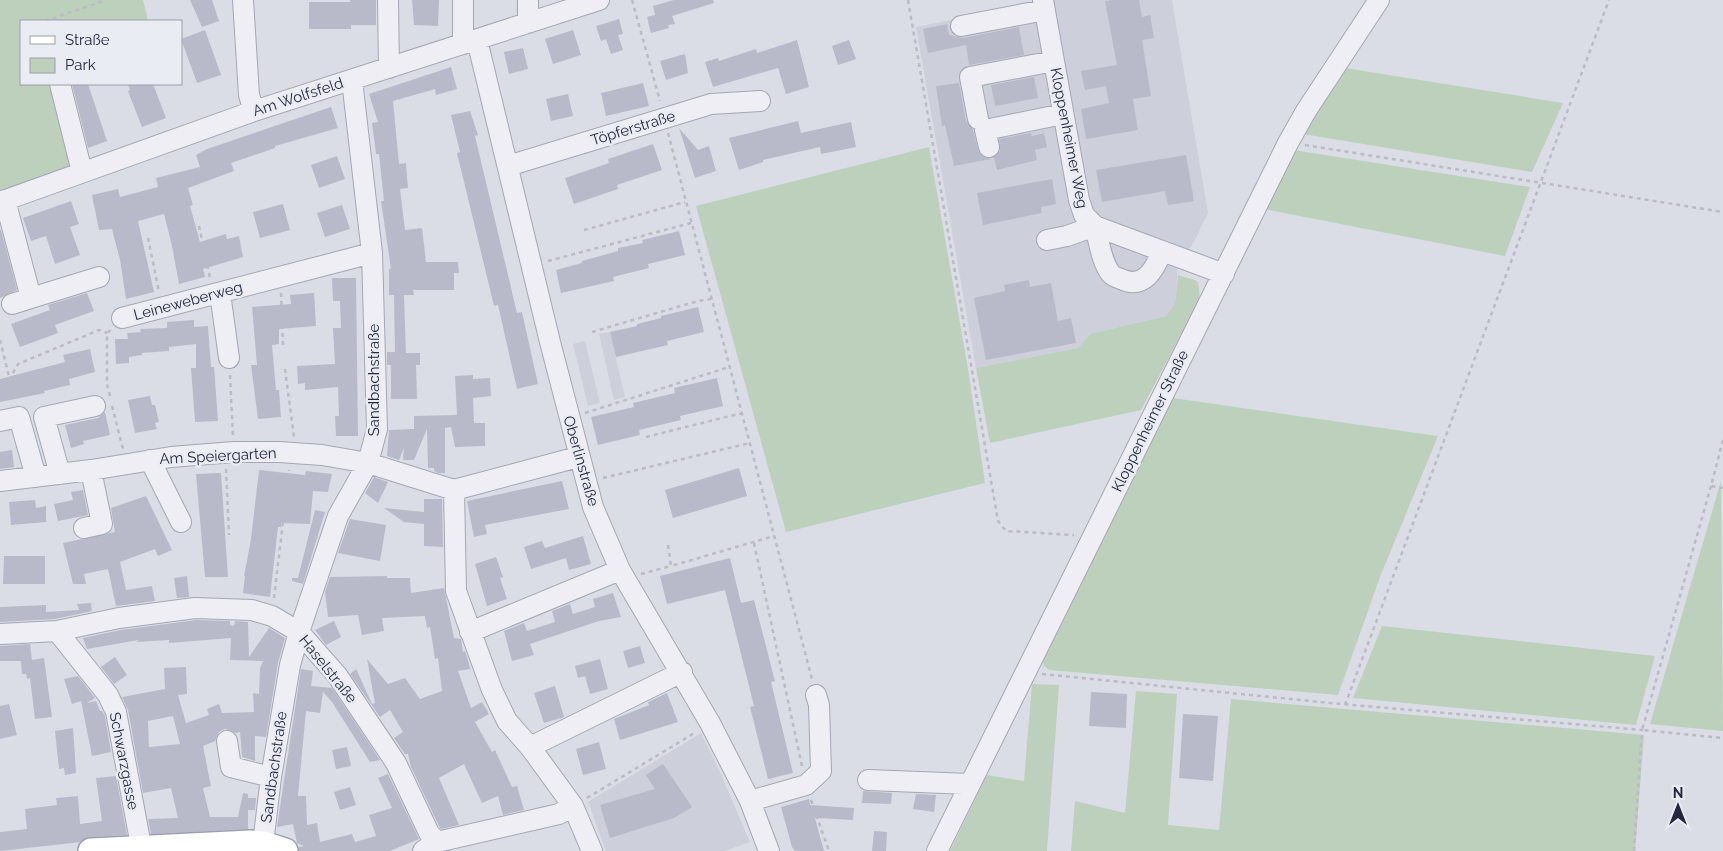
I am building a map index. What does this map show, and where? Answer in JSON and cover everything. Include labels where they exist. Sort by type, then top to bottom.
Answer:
[{"type":"main road","points":[[91,851],[274,847]]},
{"type":"street","points":[[244,0],[249,95],[254,111]]},
{"type":"street","points":[[388,0],[389,68]]},
{"type":"street","name":"Oberlinstraße","points":[[463,0],[470,42],[508,166],[578,457],[593,507],[624,574],[682,672],[750,801],[769,851]]},
{"type":"street","points":[[528,0],[528,23]]},
{"type":"street","name":"Am Wolfsfeld","points":[[2,201],[254,111],[599,0]]},
{"type":"street","name":"Kloppenheimer Straße","points":[[937,851],[1288,142],[1306,111],[1379,0]]},
{"type":"street","points":[[960,26],[1044,5]]},
{"type":"street","name":"Kloppenheimer Weg","points":[[1044,5],[1081,211],[1095,226],[1224,274]]},
{"type":"street","points":[[978,119],[970,77],[1054,62]]},
{"type":"street","name":"Sandbachstraße","points":[[274,847],[271,777],[290,665],[299,632],[338,516],[368,464],[377,429],[372,253],[352,80]]},
{"type":"street","points":[[60,85],[82,172]]},
{"type":"street","name":"Töpferstraße","points":[[508,166],[711,104],[760,101]]},
{"type":"street","points":[[989,147],[985,130],[1063,114]]},
{"type":"street","points":[[2,201],[31,298]]},
{"type":"street","points":[[1047,240],[1067,236],[1095,226],[1104,259],[1112,275],[1128,282],[1144,280],[1155,269],[1162,251]]},
{"type":"street","name":"Leineweberweg","points":[[122,318],[372,253]]},
{"type":"street","points":[[12,304],[99,276]]},
{"type":"street","points":[[217,293],[229,358]]},
{"type":"street","points":[[60,474],[44,417],[95,406]]},
{"type":"street","points":[[10,419],[36,477]]},
{"type":"street","name":"Am Speiergarten","points":[[0,480],[91,470],[150,460],[230,452],[294,453],[368,464],[454,490]]},
{"type":"street","points":[[578,457],[454,490],[456,591],[492,690],[507,721],[530,747],[573,806],[592,851]]},
{"type":"street","points":[[150,460],[181,522]]},
{"type":"street","points":[[84,528],[102,524],[91,470]]},
{"type":"street","points":[[470,632],[624,574]]},
{"type":"street","name":"Haselstraße","points":[[57,631],[119,618],[195,608],[252,610],[272,616],[299,632],[337,675],[396,763],[429,833],[430,847]]},
{"type":"street","points":[[0,634],[57,631]]},
{"type":"street","name":"Schwarzgasse","points":[[57,631],[108,696],[116,712],[141,849]]},
{"type":"street","points":[[530,747],[682,672]]},
{"type":"street","points":[[750,801],[806,785],[821,771],[819,705],[816,695]]},
{"type":"street","points":[[227,741],[231,767],[271,777]]},
{"type":"street","points":[[868,780],[970,784]]},
{"type":"street","points":[[430,847],[559,814],[573,806]]},
{"type":"path","points":[[48,20],[106,0]]},
{"type":"path","points":[[632,0],[816,695]]},
{"type":"path","points":[[908,0],[998,521],[1006,531],[1093,537]]},
{"type":"path","points":[[1344,704],[1609,0]]},
{"type":"path","points":[[1288,142],[1723,212]]},
{"type":"path","points":[[584,230],[685,202]]},
{"type":"path","points":[[532,266],[691,223]]},
{"type":"path","points":[[199,226],[217,293]]},
{"type":"path","points":[[148,238],[162,308]]},
{"type":"path","points":[[280,277],[283,345]]},
{"type":"path","points":[[592,332],[711,299]]},
{"type":"path","name":"Leineweberweg","points":[[107,333],[122,318]]},
{"type":"path","points":[[9,380],[18,364],[99,330],[107,333],[106,385],[127,463]]},
{"type":"path","points":[[0,340],[9,380],[10,419]]},
{"type":"path","points":[[229,358],[229,535]]},
{"type":"path","points":[[569,418],[729,367]]},
{"type":"path","points":[[272,616],[294,453],[285,369]]},
{"type":"path","points":[[646,438],[742,413]]},
{"type":"path","points":[[1634,851],[1642,730],[1723,440]]},
{"type":"path","points":[[586,482],[750,443]]},
{"type":"path","points":[[1711,486],[1723,488]]},
{"type":"path","points":[[624,574],[671,566],[774,536]]},
{"type":"path","points":[[754,543],[783,676]]},
{"type":"path","points":[[668,545],[671,566]]},
{"type":"path","points":[[1025,673],[1723,738]]},
{"type":"path","points":[[573,806],[710,723]]},
{"type":"shaded area","points":[[1052,0],[1172,0],[1208,213],[1194,242],[1178,266],[1175,304],[1166,316],[1090,334],[1078,348],[976,368],[916,27]]},
{"type":"shaded area","points":[[610,332],[625,397],[614,400],[599,334]]},
{"type":"shaded area","points":[[585,341],[600,403],[588,406],[573,344]]},
{"type":"shaded area","points":[[701,733],[750,842],[725,851],[606,851],[588,802]]},
{"type":"green space","points":[[0,0],[143,0],[148,20],[20,20],[20,85],[54,85],[76,164],[0,192]]},
{"type":"green space","points":[[1345,68],[1563,103],[1532,172],[1303,134]]},
{"type":"green space","points":[[929,147],[968,369],[985,483],[786,532],[696,206]]},
{"type":"green space","points":[[1293,150],[1530,187],[1505,256],[1264,209]]},
{"type":"green space","points":[[1178,275],[1198,281],[1200,299],[1141,410],[990,443],[976,368],[1078,348],[1090,334],[1166,316],[1175,304]]},
{"type":"green space","points":[[1173,398],[1438,436],[1380,577],[1338,695],[1049,670],[1044,666],[1042,659]]},
{"type":"green space","points":[[1721,481],[1723,731],[1650,724]]},
{"type":"green space","points":[[1382,626],[1655,656],[1636,725],[1353,698]]},
{"type":"green space","points":[[1032,684],[1059,685],[1047,851],[950,851],[987,775],[1024,781]]},
{"type":"green space","points":[[1136,691],[1177,694],[1168,825],[1219,830],[1231,699],[1644,735],[1635,851],[1071,851],[1075,801],[1125,813]]},
{"type":"building","points":[[190,0],[212,0],[219,21],[202,27]]},
{"type":"building","points":[[350,0],[376,0],[376,25],[351,25],[351,29],[309,29],[309,2],[350,2]]},
{"type":"building","points":[[412,0],[439,0],[438,26],[414,25]]},
{"type":"building","points":[[674,0],[713,0],[714,3],[672,16],[675,24],[668,25],[669,28],[651,33],[647,17],[655,15],[653,6]]},
{"type":"building","points":[[1139,0],[1142,17],[1150,15],[1154,38],[1142,40],[1151,96],[1133,99],[1138,130],[1086,139],[1081,109],[1109,103],[1106,86],[1085,90],[1081,71],[1117,65],[1105,1]]},
{"type":"building","points":[[619,19],[623,34],[618,35],[623,50],[611,54],[606,39],[601,41],[596,26]]},
{"type":"building","points":[[947,24],[949,35],[963,38],[1019,27],[1024,55],[969,65],[966,45],[928,53],[923,29]]},
{"type":"building","points":[[205,30],[221,75],[197,83],[182,39]]},
{"type":"building","points":[[573,30],[581,55],[553,64],[545,39]]},
{"type":"building","points":[[797,40],[809,87],[786,94],[778,68],[713,87],[705,62],[718,58],[719,61],[756,49],[757,53]]},
{"type":"building","points":[[849,40],[856,59],[838,65],[832,46]]},
{"type":"building","points":[[523,48],[528,69],[509,74],[504,52]]},
{"type":"building","points":[[685,54],[688,73],[666,80],[660,61]]},
{"type":"building","points":[[451,67],[457,89],[436,95],[435,89],[393,101],[399,164],[406,163],[408,188],[400,189],[405,230],[422,228],[426,262],[458,262],[459,273],[454,273],[454,290],[413,290],[414,295],[404,295],[406,353],[420,353],[420,365],[416,365],[417,399],[391,399],[391,365],[387,365],[387,352],[395,352],[394,295],[389,295],[389,269],[391,269],[381,201],[384,201],[379,154],[376,154],[372,123],[378,122],[369,94]]},
{"type":"building","points":[[1034,77],[1038,98],[995,106],[991,85]]},
{"type":"building","points":[[643,83],[649,106],[606,116],[601,93]]},
{"type":"building","points":[[959,83],[966,121],[973,130],[978,150],[981,155],[991,159],[954,166],[945,125],[942,126],[936,86]]},
{"type":"building","points":[[72,85],[88,85],[107,141],[88,148]]},
{"type":"building","points":[[128,85],[153,85],[166,118],[142,127],[128,91],[130,90]]},
{"type":"building","points":[[568,94],[573,116],[551,121],[546,99]]},
{"type":"building","points":[[331,107],[338,128],[275,146],[275,148],[231,163],[234,171],[188,188],[193,205],[190,206],[200,242],[226,234],[227,239],[239,236],[243,257],[203,269],[205,277],[179,284],[164,214],[138,221],[154,292],[126,299],[120,260],[112,229],[99,230],[92,195],[118,189],[120,197],[158,187],[156,178],[200,167],[196,155],[207,149]]},
{"type":"building","points":[[470,111],[478,135],[475,136],[517,313],[522,312],[538,384],[517,389],[498,305],[494,306],[457,153],[460,152],[451,115]]},
{"type":"building","points":[[798,121],[801,133],[851,122],[856,147],[821,154],[820,147],[763,160],[763,162],[739,170],[729,138]]},
{"type":"building","points":[[679,128],[698,150],[709,146],[716,171],[695,178]]},
{"type":"building","points":[[1031,133],[1032,136],[1044,133],[1047,147],[1035,150],[1037,160],[997,170],[994,158],[992,158],[1000,151],[999,139]]},
{"type":"building","points":[[653,144],[662,170],[617,185],[618,189],[574,204],[565,178],[609,163],[608,159]]},
{"type":"building","points":[[1186,155],[1194,201],[1168,205],[1165,191],[1102,202],[1096,170]]},
{"type":"building","points":[[337,156],[345,179],[319,188],[311,165]]},
{"type":"building","points":[[1052,179],[1056,204],[1041,207],[1042,213],[983,225],[977,193]]},
{"type":"building","points":[[71,201],[79,224],[70,227],[80,255],[55,264],[46,236],[31,241],[23,218]]},
{"type":"building","points":[[283,204],[290,230],[260,238],[253,212]]},
{"type":"building","points":[[342,205],[350,229],[325,237],[317,213]]},
{"type":"building","points":[[0,230],[17,290],[0,298]]},
{"type":"building","points":[[679,231],[685,255],[648,264],[649,268],[613,277],[614,281],[561,293],[556,270],[618,251],[618,248],[643,243],[642,240]]},
{"type":"building","points":[[332,278],[356,278],[358,436],[336,436],[335,416],[339,416],[338,387],[305,390],[305,383],[298,384],[297,366],[335,364],[333,328],[341,328],[340,301],[333,301]]},
{"type":"building","points":[[1029,280],[1030,287],[1051,283],[1058,321],[1071,318],[1076,343],[986,360],[974,298],[1005,291],[1004,285]]},
{"type":"building","points":[[87,293],[94,311],[55,325],[58,333],[20,347],[11,324],[50,310],[48,305]]},
{"type":"building","points":[[314,293],[316,326],[279,329],[279,344],[272,345],[276,390],[279,390],[281,417],[258,419],[251,365],[257,365],[252,307],[291,304],[290,295]]},
{"type":"building","points":[[698,307],[704,332],[667,341],[668,345],[616,357],[610,332],[637,326],[637,324],[661,318],[661,316]]},
{"type":"building","points":[[194,320],[194,327],[208,326],[211,367],[214,367],[218,421],[195,422],[191,368],[196,368],[196,344],[169,347],[169,351],[142,353],[142,355],[129,357],[129,363],[116,364],[115,339],[128,339],[127,333],[141,332],[140,329],[167,328],[167,322]]},
{"type":"building","points":[[90,349],[95,372],[69,379],[70,385],[44,391],[45,393],[0,402],[0,379],[65,362],[63,355]]},
{"type":"building","points":[[473,375],[473,379],[490,378],[491,396],[473,398],[474,423],[485,423],[485,446],[455,447],[451,427],[445,428],[445,473],[438,473],[434,471],[434,468],[428,468],[427,429],[414,460],[403,460],[404,448],[399,460],[387,456],[389,430],[414,429],[414,416],[457,415],[455,376]]},
{"type":"building","points":[[717,378],[723,406],[680,416],[681,420],[639,430],[640,435],[598,445],[591,417],[634,407],[633,403],[675,393],[674,388]]},
{"type":"building","points":[[150,396],[152,405],[155,405],[159,422],[155,423],[157,429],[135,433],[128,400]]},
{"type":"building","points":[[105,412],[110,435],[83,441],[84,444],[71,448],[65,425],[98,418]]},
{"type":"building","points":[[12,450],[14,467],[0,469],[0,452]]},
{"type":"building","points":[[739,468],[747,496],[673,518],[665,490]]},
{"type":"building","points":[[259,470],[305,475],[306,471],[332,474],[328,492],[313,491],[310,524],[281,523],[281,527],[278,527],[270,597],[243,593]]},
{"type":"building","points":[[221,473],[228,577],[205,577],[196,474]]},
{"type":"building","points":[[374,477],[388,482],[378,503],[365,493]]},
{"type":"building","points":[[562,481],[569,509],[485,525],[487,534],[474,537],[467,501]]},
{"type":"building","points":[[83,490],[88,515],[58,521],[54,504],[73,500],[71,492]]},
{"type":"building","points":[[146,496],[172,550],[158,556],[155,549],[120,562],[126,590],[152,586],[155,601],[116,606],[108,569],[84,574],[86,584],[73,584],[63,543],[115,532],[111,508]]},
{"type":"building","points":[[424,499],[442,499],[443,547],[424,546],[424,524],[404,522],[384,508],[424,512]]},
{"type":"building","points":[[35,500],[36,508],[46,506],[46,522],[11,525],[9,502]]},
{"type":"building","points":[[315,510],[325,512],[303,584],[292,581],[292,578],[298,578]]},
{"type":"building","points":[[350,519],[386,525],[380,561],[338,553]]},
{"type":"building","points":[[583,536],[591,564],[569,570],[566,558],[531,569],[524,547],[542,541],[545,548]]},
{"type":"building","points":[[4,556],[45,556],[45,584],[3,584]]},
{"type":"building","points":[[496,557],[503,577],[500,578],[507,599],[487,606],[475,564]]},
{"type":"building","points":[[730,558],[741,603],[754,600],[775,681],[771,682],[793,773],[768,779],[750,707],[754,706],[725,590],[667,604],[660,576]]},
{"type":"building","points":[[187,576],[189,597],[177,598],[174,578]]},
{"type":"building","points":[[387,576],[387,578],[410,578],[411,593],[444,588],[454,638],[461,639],[463,652],[465,651],[468,660],[470,669],[458,671],[471,708],[482,702],[489,714],[475,722],[492,752],[495,750],[512,787],[517,786],[524,810],[503,815],[498,796],[482,803],[464,764],[439,778],[459,825],[441,829],[411,767],[408,754],[405,754],[394,738],[403,732],[390,710],[380,717],[350,674],[356,669],[372,704],[375,703],[367,659],[388,684],[405,678],[420,699],[442,691],[438,658],[435,659],[430,627],[427,628],[425,616],[382,618],[384,631],[362,635],[358,615],[328,617],[325,592],[330,577]]},
{"type":"building","points":[[613,593],[621,617],[599,621],[530,644],[534,655],[512,661],[504,631],[524,623],[527,631],[555,622],[552,611],[570,604],[573,614],[595,607],[593,599]]},
{"type":"building","points":[[91,603],[92,611],[55,619],[0,622],[0,607],[46,605],[46,612],[79,610],[77,604]]},
{"type":"building","points":[[196,620],[230,621],[230,625],[234,626],[235,621],[248,622],[249,657],[269,628],[285,638],[278,663],[266,737],[255,736],[255,761],[242,757],[240,732],[236,733],[225,729],[219,732],[215,741],[203,746],[211,786],[203,788],[210,817],[238,817],[243,793],[248,794],[248,798],[256,798],[255,810],[248,810],[248,829],[151,834],[148,819],[178,818],[171,788],[143,793],[128,710],[122,697],[165,689],[164,668],[186,667],[187,694],[178,695],[186,723],[209,715],[207,709],[219,704],[222,713],[254,712],[253,693],[259,694],[260,668],[263,661],[230,660],[231,638],[169,643],[169,640],[136,642],[139,640],[87,649],[83,638],[121,630]],"holes":[[[173,716],[180,744],[149,747],[148,721]]]},
{"type":"building","points":[[334,621],[341,637],[326,645],[315,630]]},
{"type":"building","points":[[30,644],[32,660],[44,658],[52,717],[35,719],[30,678],[27,679],[26,674],[22,674],[21,661],[0,661],[0,646]]},
{"type":"building","points":[[640,646],[645,663],[628,668],[623,651]]},
{"type":"building","points":[[115,657],[127,675],[114,684],[101,667]]},
{"type":"building","points":[[600,659],[608,689],[590,694],[585,676],[578,678],[575,666]]},
{"type":"building","points":[[301,669],[313,671],[311,686],[332,688],[380,760],[370,762],[332,702],[323,692],[320,713],[306,711],[298,796],[306,796],[307,825],[317,823],[320,842],[352,834],[355,842],[376,836],[369,815],[392,808],[378,778],[388,774],[419,839],[390,851],[299,851],[299,847],[304,846],[297,843],[293,824],[277,827]]},
{"type":"building","points":[[78,676],[95,698],[87,703],[96,701],[100,711],[105,716],[111,752],[92,756],[81,701],[72,704],[64,679]]},
{"type":"building","points":[[555,686],[564,717],[544,723],[534,693]]},
{"type":"building","points":[[1091,692],[1127,694],[1126,728],[1089,726]]},
{"type":"building","points":[[667,693],[678,722],[620,740],[614,719],[649,705],[648,702]]},
{"type":"building","points":[[9,704],[17,735],[0,739],[0,706]]},
{"type":"building","points":[[1183,714],[1218,716],[1213,781],[1179,778]]},
{"type":"building","points":[[73,728],[76,773],[65,775],[64,768],[59,769],[55,731]]},
{"type":"building","points":[[599,742],[606,769],[583,775],[576,749]]},
{"type":"building","points":[[347,747],[351,766],[336,769],[332,750]]},
{"type":"building","points":[[663,764],[692,807],[674,818],[610,838],[600,805],[655,789],[646,775]]},
{"type":"building","points":[[116,776],[127,835],[90,837],[81,842],[0,851],[0,832],[27,829],[25,809],[57,805],[56,798],[78,796],[80,824],[102,821],[96,778]]},
{"type":"building","points":[[350,787],[356,805],[340,810],[334,792]]},
{"type":"building","points":[[863,791],[892,793],[891,804],[862,803]]},
{"type":"building","points":[[916,794],[936,795],[934,812],[913,809]]},
{"type":"building","points":[[809,799],[810,805],[854,808],[853,820],[815,818],[824,851],[795,851],[792,847],[781,807]]},
{"type":"building","points":[[874,831],[887,832],[886,851],[872,851]]}]
